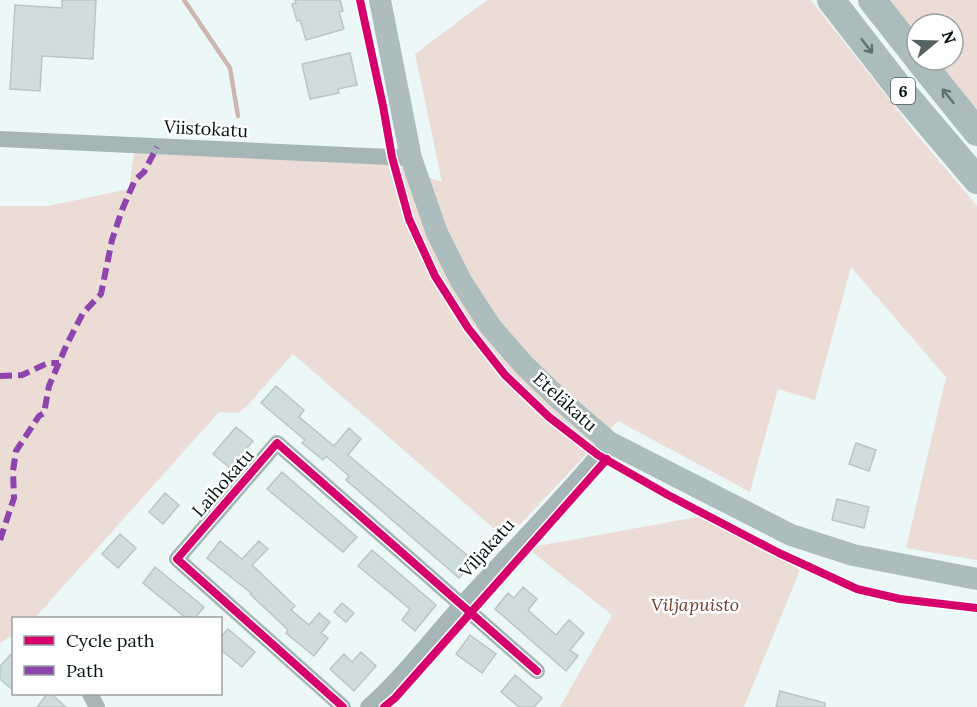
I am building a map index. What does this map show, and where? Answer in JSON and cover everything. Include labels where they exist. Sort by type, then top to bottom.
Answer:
[{"type":"highway","name":"6","points":[[831,0],[900,89],[977,180]]},
{"type":"highway","name":"6","points":[[872,0],[905,42]]},
{"type":"highway","name":"6","points":[[929,72],[977,132]]},
{"type":"main road","name":"Eteläkatu","points":[[380,0],[411,158],[437,233],[461,280],[490,326],[531,372],[609,442],[791,535],[853,555],[977,579]]},
{"type":"street","name":"Viistokatu","points":[[0,139],[411,158]]},
{"type":"street","name":"Viljakatu","points":[[368,707],[392,686],[461,605],[609,442]]},
{"type":"street","name":"Laihokatu","points":[[343,707],[177,559],[277,443],[461,605]]},
{"type":"street","points":[[461,605],[537,671]]},
{"type":"green space","points":[[487,0],[811,0],[913,130],[977,206],[977,560],[906,548],[946,377],[851,267],[815,400],[778,389],[750,492],[618,421],[506,539],[293,354],[247,406],[238,413],[219,412],[36,617],[12,617],[12,636],[0,643],[0,206],[48,206],[129,189],[134,152],[382,161],[442,182],[415,54]]},
{"type":"green space","points":[[889,0],[977,0],[977,112],[945,72],[965,72],[965,12],[905,12],[905,21]]},
{"type":"green space","name":"Viljapuisto","points":[[708,515],[800,570],[744,707],[560,707],[612,615],[527,548]]},
{"type":"building","points":[[62,0],[96,0],[93,59],[42,56],[40,91],[10,89],[15,5],[62,8]]},
{"type":"building","points":[[295,0],[340,0],[343,11],[339,12],[344,29],[306,40],[292,4],[296,3]]},
{"type":"building","points":[[350,53],[357,85],[338,89],[339,93],[310,99],[302,64]]},
{"type":"building","points":[[276,386],[304,410],[299,417],[334,446],[349,428],[361,439],[348,455],[474,561],[459,578],[346,480],[349,476],[326,456],[323,460],[302,443],[305,440],[261,403]]},
{"type":"building","points":[[236,427],[253,441],[230,468],[213,454]]},
{"type":"building","points":[[856,443],[876,450],[869,471],[849,464]]},
{"type":"building","points":[[282,472],[357,537],[343,552],[267,489]]},
{"type":"building","points":[[165,493],[179,505],[163,524],[149,512]]},
{"type":"building","points":[[837,499],[869,507],[864,528],[832,520]]},
{"type":"building","points":[[120,534],[136,548],[118,568],[102,554]]},
{"type":"building","points":[[220,541],[242,559],[259,541],[268,549],[252,565],[295,606],[291,610],[309,625],[319,613],[330,622],[321,633],[328,638],[314,656],[286,633],[288,630],[251,593],[207,558]]},
{"type":"building","points":[[372,550],[436,605],[415,631],[402,620],[410,609],[358,566]]},
{"type":"building","points":[[155,567],[204,607],[196,617],[185,617],[143,583]]},
{"type":"building","points":[[523,587],[537,599],[528,610],[556,635],[569,620],[584,633],[570,650],[578,656],[566,671],[495,609],[508,593],[514,598]]},
{"type":"building","points":[[342,603],[354,613],[346,622],[334,612]]},
{"type":"building","points":[[228,629],[255,652],[242,667],[222,651],[222,636]]},
{"type":"building","points":[[470,635],[496,654],[482,673],[456,654]]},
{"type":"building","points":[[361,652],[376,666],[354,691],[330,669],[344,654],[352,662]]},
{"type":"building","points":[[12,653],[12,689],[0,679],[0,666]]},
{"type":"building","points":[[515,675],[542,698],[534,707],[519,707],[501,692]]},
{"type":"building","points":[[780,691],[825,703],[825,707],[776,707]]},
{"type":"building","points":[[46,695],[52,695],[66,707],[37,707]]},
{"type":"waterway","points":[[184,0],[230,68],[238,116]]},
{"type":"marked path","points":[[0,540],[14,498],[13,471],[16,451],[39,416],[44,413],[49,386],[83,313],[101,294],[112,240],[122,210],[135,180],[144,172],[157,147]]},
{"type":"marked path","points":[[0,376],[22,375],[48,363],[59,363]]},
{"type":"cycle path","points":[[360,0],[392,157],[409,219],[435,276],[468,328],[505,375],[549,417],[598,455],[668,495],[779,553],[857,589],[900,599],[977,608]]},
{"type":"cycle path","points":[[343,707],[177,559],[277,443],[537,671]]},
{"type":"cycle path","points":[[384,707],[395,698],[607,459]]}]
